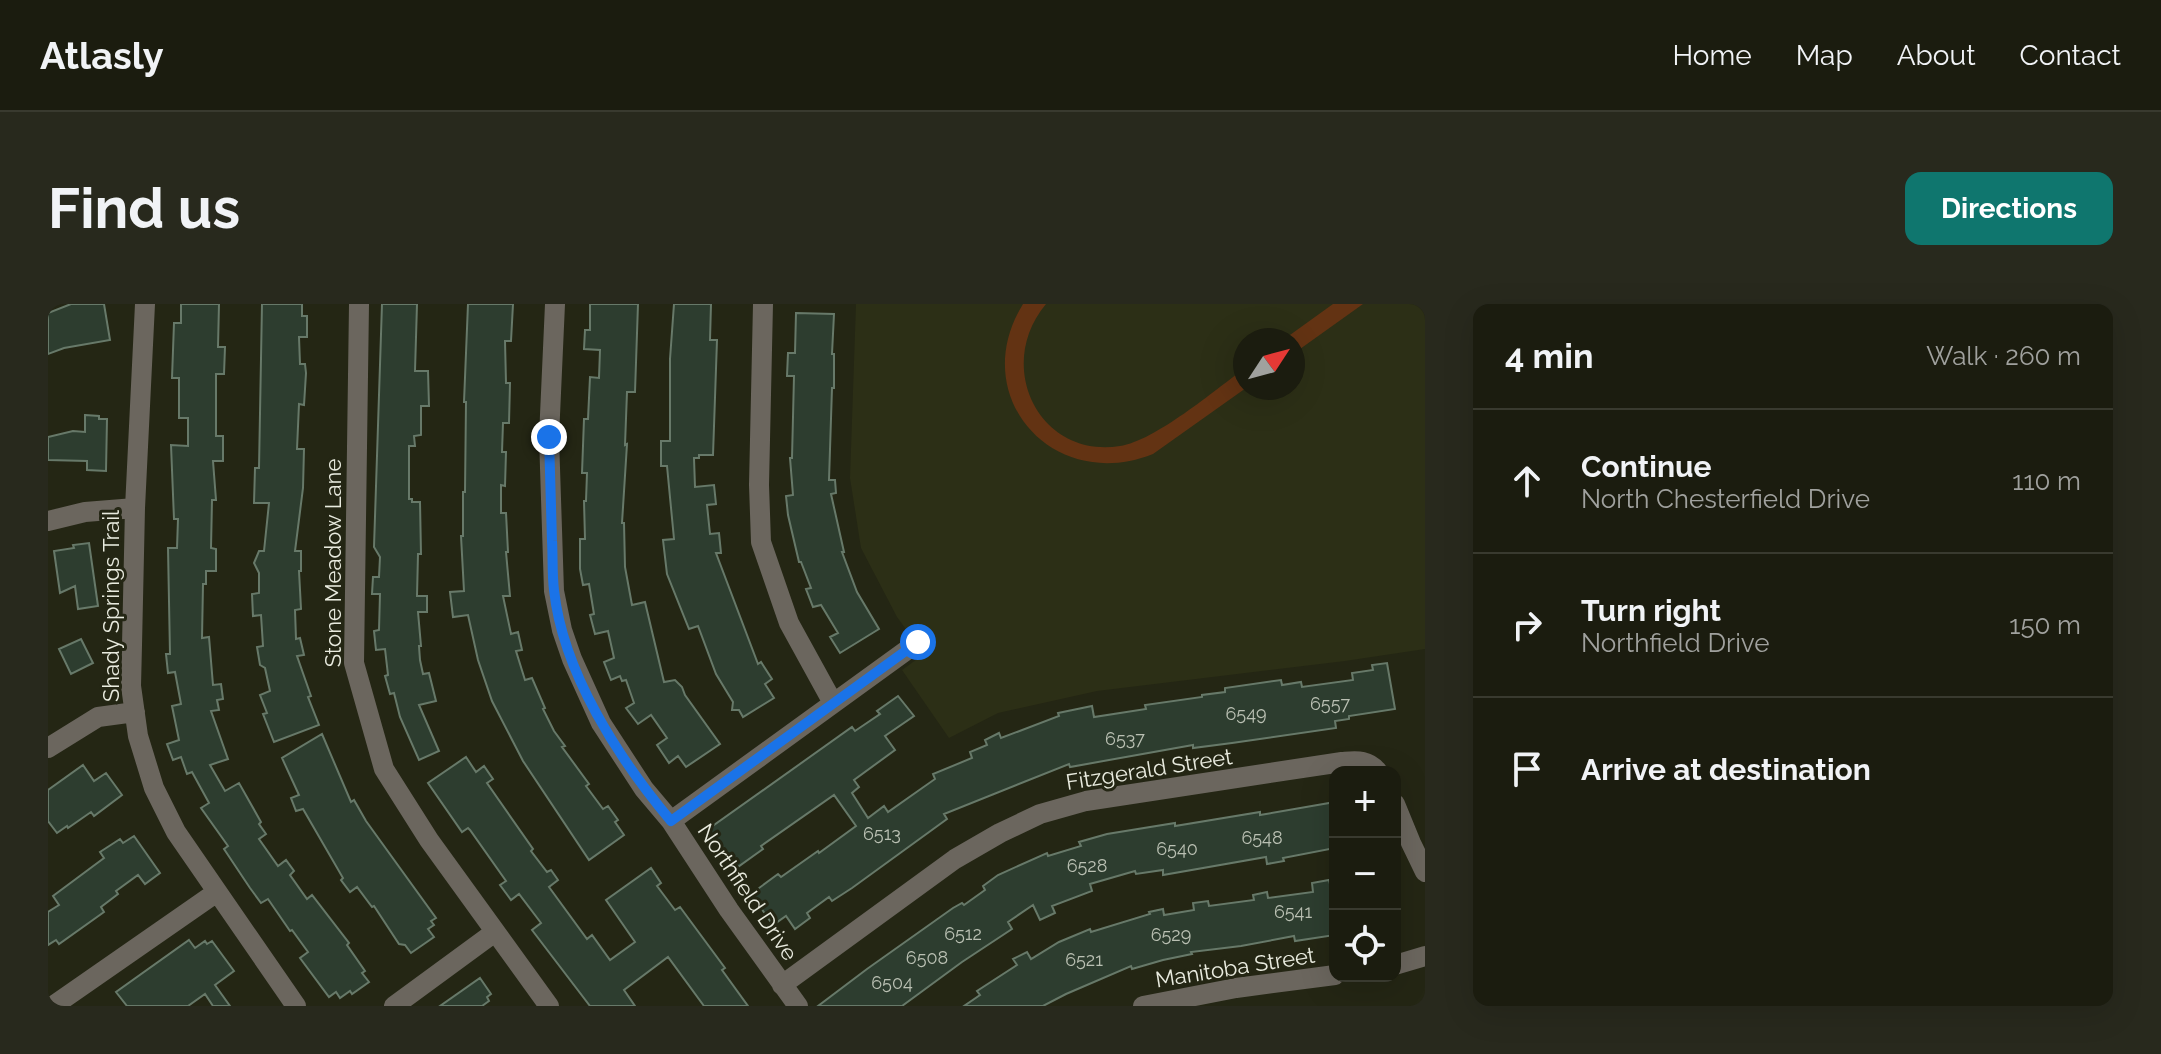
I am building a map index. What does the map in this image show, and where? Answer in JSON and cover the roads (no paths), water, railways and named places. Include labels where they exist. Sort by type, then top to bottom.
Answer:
[{"type":"street","name":"Shady Springs Trail","points":[[145,304],[135,508],[131,686],[138,736],[154,788],[176,832],[296,1006]]},
{"type":"street","name":"Stone Meadow Lane","points":[[359,304],[354,663],[384,769],[429,840],[549,1006]]},
{"type":"street","name":"Northfield Drive","points":[[555,304],[549,437],[554,591],[572,659],[601,723],[644,789],[671,821],[729,910],[798,1006]]},
{"type":"street","points":[[763,304],[759,485],[761,542],[789,623],[833,703]]},
{"type":"street","points":[[48,521],[85,512],[135,508]]},
{"type":"street","points":[[671,821],[918,642]]},
{"type":"street","points":[[48,748],[98,717],[135,712]]},
{"type":"street","name":"Fitzgerald Street","points":[[782,985],[955,859],[1040,814],[1086,801],[1342,762],[1362,761],[1372,766]]},
{"type":"street","points":[[1401,818],[1425,872]]},
{"type":"street","points":[[53,1006],[217,892]]},
{"type":"street","points":[[394,1006],[495,932]]},
{"type":"street","points":[[1401,963],[1425,956]]},
{"type":"street","name":"Manitoba Street","points":[[1143,1006],[1236,988],[1329,976]]}]
